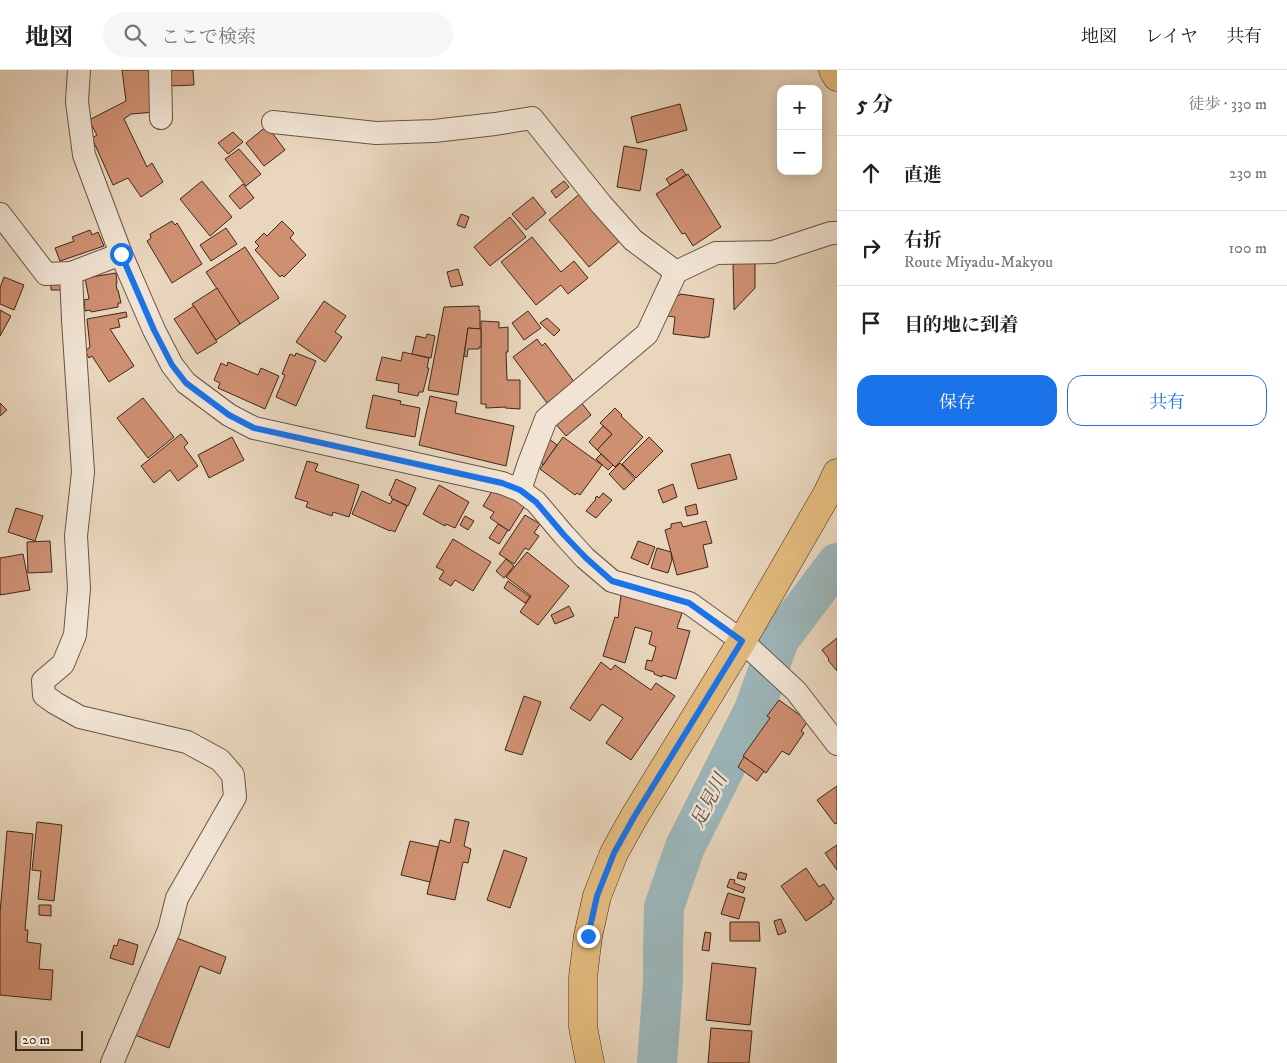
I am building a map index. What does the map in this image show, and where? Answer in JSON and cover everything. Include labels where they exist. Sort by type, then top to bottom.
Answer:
[{"type":"main road","points":[[833,70],[837,77]]},
{"type":"main road","points":[[590,1063],[583,1027],[583,977],[588,936],[597,896],[614,853],[634,817],[748,646],[837,473]]},
{"type":"street","points":[[79,70],[77,102],[84,154],[121,254],[154,330],[172,365],[186,383],[229,415],[254,428],[502,483],[520,490],[536,502],[586,558],[612,581],[689,603],[748,646],[796,691],[837,744]]},
{"type":"street","points":[[160,70],[161,118]]},
{"type":"street","points":[[273,122],[376,133],[434,131],[532,118],[601,204],[633,240],[676,272]]},
{"type":"street","points":[[0,214],[46,274],[71,273],[121,254]]},
{"type":"street","points":[[520,490],[546,419],[647,334],[676,272],[716,253],[774,252],[831,233],[837,233]]},
{"type":"street","points":[[71,273],[83,472],[76,536],[79,588],[75,634],[63,664],[43,681],[44,695],[80,717],[188,742],[220,760],[233,775],[235,797],[178,898],[169,930],[112,1063]]},
{"type":"building","points":[[122,70],[149,70],[155,112],[131,114],[124,119],[147,167],[152,163],[163,182],[141,197],[128,178],[113,185],[92,138],[97,135],[89,120],[126,101]]},
{"type":"building","points":[[167,70],[193,70],[194,85],[168,86]]},
{"type":"building","points":[[680,104],[687,130],[637,143],[631,117]]},
{"type":"building","points":[[267,126],[285,150],[264,166],[246,143]]},
{"type":"building","points":[[233,132],[243,142],[228,154],[218,143]]},
{"type":"building","points":[[624,146],[647,150],[640,191],[617,187]]},
{"type":"building","points":[[239,149],[261,174],[246,186],[225,159]]},
{"type":"building","points":[[682,169],[686,175],[670,185],[666,179]]},
{"type":"building","points":[[688,174],[721,227],[693,246],[685,233],[682,234],[656,194]]},
{"type":"building","points":[[202,181],[232,217],[210,236],[180,199]]},
{"type":"building","points":[[564,181],[569,187],[556,198],[551,191]]},
{"type":"building","points":[[243,184],[254,198],[240,209],[229,196]]},
{"type":"building","points":[[582,192],[622,239],[589,267],[549,220]]},
{"type":"building","points":[[533,197],[546,213],[526,230],[512,214]]},
{"type":"building","points":[[461,214],[469,217],[465,228],[457,225]]},
{"type":"building","points":[[510,217],[526,237],[490,266],[474,247]]},
{"type":"building","points":[[172,221],[175,225],[177,223],[202,264],[172,283],[147,241],[151,238],[150,234]]},
{"type":"building","points":[[282,221],[294,233],[290,238],[306,255],[284,277],[282,275],[280,277],[255,250],[259,246],[255,242],[264,233],[267,236]]},
{"type":"building","points":[[226,228],[237,244],[211,261],[200,245]]},
{"type":"building","points":[[90,230],[92,235],[98,232],[104,246],[60,261],[55,248],[74,241],[72,237]]},
{"type":"building","points":[[532,237],[561,272],[574,261],[588,278],[568,294],[561,285],[536,305],[501,262]]},
{"type":"building","points":[[245,247],[279,298],[240,324],[206,272]]},
{"type":"building","points":[[755,262],[755,288],[734,310],[733,264]]},
{"type":"building","points":[[458,269],[463,285],[451,287],[447,272]]},
{"type":"building","points":[[116,273],[117,290],[121,303],[118,303],[118,307],[91,312],[90,310],[85,311],[84,300],[89,299],[85,278]]},
{"type":"building","points":[[4,277],[24,285],[14,310],[0,304],[0,288]]},
{"type":"building","points":[[51,283],[63,284],[63,290],[51,290]]},
{"type":"building","points":[[217,288],[240,324],[216,340],[192,304]]},
{"type":"building","points":[[676,295],[714,299],[709,337],[673,334],[675,317],[668,316],[669,310]]},
{"type":"building","points":[[324,301],[346,316],[335,332],[342,337],[325,362],[296,342]]},
{"type":"building","points":[[194,306],[217,342],[197,354],[174,319]]},
{"type":"building","points":[[479,306],[480,329],[468,328],[458,395],[428,390],[444,307]]},
{"type":"building","points":[[0,310],[11,316],[0,336]]},
{"type":"building","points":[[528,311],[541,328],[524,340],[512,323]]},
{"type":"building","points":[[126,312],[127,317],[118,319],[120,327],[110,329],[134,366],[109,382],[92,356],[89,358],[85,351],[90,347],[87,319]]},
{"type":"building","points":[[547,318],[560,330],[554,336],[540,323]]},
{"type":"building","points":[[481,321],[499,322],[499,328],[508,327],[508,352],[506,352],[507,380],[520,380],[520,409],[506,407],[486,408],[486,404],[481,404]]},
{"type":"building","points":[[468,328],[481,329],[481,347],[479,349],[468,349],[467,357],[464,356]]},
{"type":"building","points":[[427,334],[435,336],[431,358],[412,354],[416,336],[426,338]]},
{"type":"building","points":[[537,339],[542,346],[545,343],[575,383],[547,403],[513,357]]},
{"type":"building","points":[[403,352],[429,358],[427,368],[429,368],[423,392],[419,392],[418,396],[398,392],[399,384],[376,380],[382,357],[401,361]]},
{"type":"building","points":[[296,353],[316,361],[296,406],[276,397],[285,375],[282,374],[290,354],[295,356]]},
{"type":"building","points":[[228,362],[258,375],[261,368],[279,376],[265,409],[218,388],[220,383],[214,380],[221,363],[227,366]]},
{"type":"building","points":[[373,395],[401,401],[400,404],[420,408],[415,437],[366,428]]},
{"type":"building","points":[[430,396],[457,402],[455,413],[514,426],[506,466],[419,445]]},
{"type":"building","points":[[143,398],[174,437],[148,458],[117,418]]},
{"type":"building","points":[[580,401],[591,415],[566,436],[554,422]]},
{"type":"building","points":[[0,403],[7,410],[0,416]]},
{"type":"building","points":[[615,408],[643,437],[615,467],[597,450],[612,434],[600,423]]},
{"type":"building","points":[[603,426],[612,434],[597,450],[589,442]]},
{"type":"building","points":[[181,434],[188,443],[184,447],[198,466],[178,481],[170,470],[154,483],[141,466]]},
{"type":"building","points":[[232,437],[244,460],[209,478],[198,455]]},
{"type":"building","points":[[563,437],[602,465],[580,495],[577,493],[575,495],[540,469]]},
{"type":"building","points":[[649,437],[663,451],[636,478],[622,464]]},
{"type":"building","points":[[548,438],[557,445],[543,465],[541,455]]},
{"type":"building","points":[[601,454],[613,465],[608,470],[596,459]]},
{"type":"building","points":[[730,454],[737,479],[698,489],[691,464]]},
{"type":"building","points":[[307,461],[318,464],[315,471],[359,485],[349,517],[333,512],[332,516],[306,507],[308,502],[295,498]]},
{"type":"building","points":[[620,463],[635,479],[624,490],[609,474]]},
{"type":"building","points":[[396,479],[416,488],[408,506],[391,498],[389,495]]},
{"type":"building","points":[[673,484],[677,497],[663,503],[658,490]]},
{"type":"building","points":[[439,485],[469,502],[455,528],[446,524],[445,526],[423,514]]},
{"type":"building","points":[[494,488],[526,504],[509,531],[490,518],[494,512],[483,506]]},
{"type":"building","points":[[362,491],[390,504],[393,499],[407,506],[395,532],[352,514]]},
{"type":"building","points":[[603,493],[612,500],[596,518],[586,511],[595,498],[597,496],[599,498]]},
{"type":"building","points":[[696,504],[698,514],[687,516],[685,507]]},
{"type":"building","points":[[16,508],[43,516],[35,541],[8,532]]},
{"type":"building","points":[[525,515],[540,524],[534,533],[539,536],[529,550],[525,548],[514,564],[499,554]]},
{"type":"building","points":[[465,516],[474,521],[468,530],[460,525]]},
{"type":"building","points":[[706,521],[712,543],[703,545],[708,567],[677,575],[665,530],[671,528],[671,524],[681,522],[683,527]]},
{"type":"building","points":[[498,524],[508,530],[499,544],[489,538]]},
{"type":"building","points":[[453,539],[491,562],[473,591],[455,580],[451,586],[439,579],[444,571],[436,567]]},
{"type":"building","points":[[50,541],[52,572],[28,573],[27,542]]},
{"type":"building","points":[[638,541],[655,547],[648,565],[631,558]]},
{"type":"building","points":[[657,548],[671,552],[672,560],[668,573],[651,568]]},
{"type":"building","points":[[527,552],[569,586],[538,625],[520,612],[531,596],[506,577]]},
{"type":"building","points":[[23,554],[30,590],[0,595],[0,558]]},
{"type":"building","points":[[506,559],[514,566],[504,578],[496,571]]},
{"type":"building","points":[[508,581],[530,597],[525,603],[504,588]]},
{"type":"building","points":[[621,595],[683,610],[677,628],[690,631],[676,679],[663,675],[662,677],[645,669],[647,660],[652,661],[656,647],[649,644],[652,632],[635,627],[625,663],[603,656],[615,617],[618,618]]},
{"type":"building","points":[[569,606],[574,616],[555,624],[551,615]]},
{"type":"building","points":[[837,638],[837,671],[822,650]]},
{"type":"building","points":[[601,662],[611,670],[615,665],[651,690],[656,683],[675,696],[631,760],[606,743],[623,718],[602,704],[590,721],[570,708]]},
{"type":"building","points":[[524,696],[541,702],[522,755],[505,750]]},
{"type":"building","points":[[779,700],[808,721],[801,731],[804,733],[789,755],[782,751],[766,773],[743,756],[770,718],[767,716]]},
{"type":"building","points":[[744,757],[764,771],[757,781],[738,767]]},
{"type":"building","points":[[837,786],[837,823],[835,824],[817,800]]},
{"type":"building","points":[[455,819],[469,822],[464,846],[471,849],[468,863],[463,862],[455,900],[427,894],[440,840],[450,843]]},
{"type":"building","points":[[37,822],[62,825],[54,901],[38,899],[41,871],[32,870]]},
{"type":"building","points":[[7,831],[33,834],[25,930],[28,930],[27,942],[41,944],[39,969],[53,970],[51,1000],[0,995],[0,913]]},
{"type":"building","points":[[410,841],[438,847],[430,882],[401,875]]},
{"type":"building","points":[[837,845],[837,870],[825,853]]},
{"type":"building","points":[[504,850],[527,858],[510,908],[487,900]]},
{"type":"building","points":[[806,868],[819,887],[824,884],[834,899],[830,902],[832,903],[806,921],[781,886]]},
{"type":"building","points":[[739,872],[747,874],[745,880],[737,878]]},
{"type":"building","points":[[730,879],[735,880],[734,883],[745,887],[743,893],[727,887]]},
{"type":"building","points":[[728,893],[745,898],[739,919],[721,914]]},
{"type":"building","points":[[39,905],[51,905],[51,916],[39,915]]},
{"type":"building","points":[[781,919],[786,932],[778,935],[774,921]]},
{"type":"building","points":[[730,922],[759,922],[760,941],[730,941]]},
{"type":"building","points":[[705,932],[711,933],[709,951],[702,950]]},
{"type":"building","points":[[169,935],[226,957],[220,974],[200,966],[169,1048],[132,1034]]},
{"type":"building","points":[[119,939],[138,945],[133,965],[110,958],[114,945],[117,946]]},
{"type":"building","points":[[712,963],[756,968],[750,1025],[706,1020]]},
{"type":"building","points":[[711,1028],[752,1031],[749,1063],[708,1063]]},
{"type":"waterway","name":"足見川","points":[[657,1063],[663,982],[664,907],[685,847],[754,710],[779,640],[837,563]]},
{"type":"route","points":[[121,254],[154,330],[172,365],[186,383],[229,415],[254,428],[502,483],[520,490],[536,502],[586,558],[612,581],[689,603],[742,641],[614,853],[597,896],[588,936]]}]
